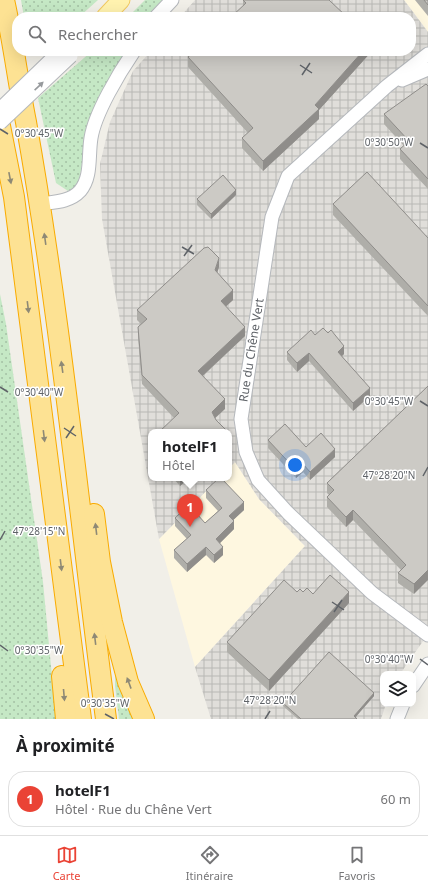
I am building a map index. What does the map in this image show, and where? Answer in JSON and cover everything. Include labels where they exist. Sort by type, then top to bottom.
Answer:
[{"type":"highway","points":[[4,0],[12,45]]},
{"type":"highway","points":[[14,56],[40,204],[73,448],[85,560],[106,719]]},
{"type":"highway","points":[[0,126],[14,197],[81,719]]},
{"type":"highway","points":[[73,448],[90,484],[100,562],[112,622],[128,682],[144,719]]},
{"type":"highway","points":[[66,719],[62,674],[69,628]]},
{"type":"main road","points":[[110,12],[121,0]]},
{"type":"street","points":[[101,12],[114,0]]},
{"type":"street","points":[[116,12],[129,0]]},
{"type":"street","points":[[161,12],[172,0]]},
{"type":"street","name":"Rue du Chêne Vert","points":[[428,54],[387,86],[288,176],[272,217],[241,419],[246,452],[258,480],[288,513],[372,593],[428,635]]},
{"type":"street","points":[[0,110],[65,56]]},
{"type":"street","points":[[0,123],[66,56]]},
{"type":"street","points":[[40,204],[65,200],[76,194],[85,184],[88,176],[91,137],[95,123],[111,90],[131,56]]},
{"type":"street","points":[[387,86],[428,69]]},
{"type":"street","points":[[416,682],[428,664]]},
{"type":"street","points":[[397,719],[402,707]]},
{"type":"shaded area","points":[[195,0],[404,0],[413,12],[184,12]]},
{"type":"shaded area","points":[[404,0],[428,0],[428,32],[416,16],[416,12],[413,12]]},
{"type":"shaded area","points":[[416,16],[428,32],[428,634],[402,671],[380,671],[380,707],[385,707],[381,719],[211,719],[195,667],[305,546],[259,499],[235,462],[232,465],[232,429],[148,429],[148,477],[102,219],[100,164],[110,122],[133,71],[146,56],[416,56]]},
{"type":"shaded area","points":[[235,462],[259,499],[305,546],[195,667],[159,539],[216,481],[232,481],[232,465]]},
{"type":"shaded area","points":[[149,481],[216,481],[159,539]]},
{"type":"green space","points":[[21,0],[98,0],[85,12],[23,12]]},
{"type":"green space","points":[[145,0],[167,0],[157,12],[133,12]]},
{"type":"green space","points":[[86,56],[126,56],[88,127],[79,182],[74,188],[68,191],[56,183],[38,98]]},
{"type":"green space","points":[[0,294],[6,324],[43,582],[56,719],[0,719]]},
{"type":"green space","points":[[115,671],[136,719],[119,719],[115,686]]},
{"type":"building","points":[[243,0],[329,0],[342,12],[236,12],[246,3]]},
{"type":"building","points":[[359,56],[315,105],[319,109],[263,161],[242,138],[253,128],[188,57]]},
{"type":"building","points":[[426,84],[428,86],[428,179],[400,149],[409,141],[384,114]]},
{"type":"building","points":[[367,172],[428,238],[428,306],[333,204]]},
{"type":"building","points":[[223,175],[236,190],[211,214],[197,199]]},
{"type":"building","points":[[208,247],[219,258],[215,270],[233,290],[221,301],[245,327],[198,371],[225,399],[212,412],[216,420],[225,429],[162,429],[179,413],[142,375],[138,327],[147,319],[137,310],[204,248]]},
{"type":"building","points":[[323,328],[328,333],[331,330],[344,346],[338,352],[370,388],[353,403],[309,353],[297,363],[287,352],[311,330],[315,335]]},
{"type":"building","points":[[428,386],[428,570],[414,584],[398,573],[406,565],[353,510],[346,517],[327,497],[334,490],[327,483]]},
{"type":"building","points":[[285,424],[306,447],[321,433],[335,449],[310,472],[303,464],[296,470],[268,440]]},
{"type":"building","points":[[216,481],[224,481],[244,502],[229,516],[234,521],[216,539],[223,547],[214,555],[206,547],[187,564],[174,550],[191,535],[175,518],[189,505],[205,523],[222,508],[206,490]]},
{"type":"building","points":[[330,575],[349,592],[269,680],[227,642],[284,580],[297,592],[300,589],[303,592],[307,588],[313,594]]},
{"type":"building","points":[[329,652],[374,693],[354,716],[357,719],[301,719],[283,703]]},
{"type":"place","name":"hotelF1","points":[[190,527]]}]
